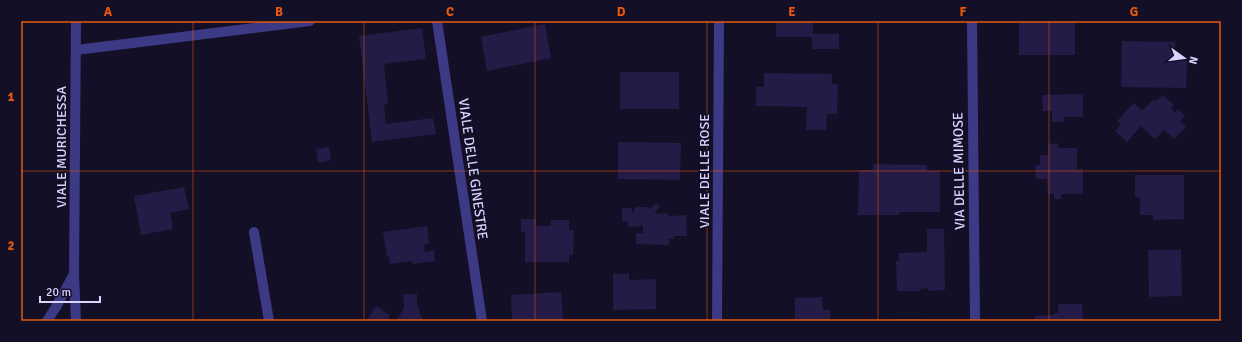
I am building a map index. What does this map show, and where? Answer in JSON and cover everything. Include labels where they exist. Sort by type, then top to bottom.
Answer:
[{"type":"street","name":"VIALE MURICHESSA","points":[[76,21],[74,274],[76,321]]},
{"type":"street","points":[[76,50],[310,21]]},
{"type":"street","name":"VIALE DELLE GINESTRE","points":[[437,21],[482,321]]},
{"type":"street","name":"VIALE DELLE ROSE","points":[[717,321],[719,21]]},
{"type":"street","name":"VIA DELLE MIMOSE","points":[[972,21],[975,321]]},
{"type":"street","points":[[254,232],[269,321]]},
{"type":"street","name":"VIALE MURICHESSA","points":[[47,321],[74,274]]},
{"type":"building","points":[[776,21],[813,21],[813,34],[839,34],[839,49],[812,49],[812,37],[776,37]]},
{"type":"building","points":[[1019,21],[1075,21],[1075,55],[1019,55]]},
{"type":"building","points":[[545,24],[551,58],[487,71],[481,37]]},
{"type":"building","points":[[422,28],[426,59],[384,64],[388,103],[384,104],[386,124],[433,118],[436,134],[372,142],[359,36]]},
{"type":"building","points":[[1122,41],[1175,42],[1175,61],[1187,61],[1186,88],[1121,87]]},
{"type":"building","points":[[620,72],[679,72],[679,109],[620,109]]},
{"type":"building","points":[[764,73],[832,74],[832,84],[838,84],[837,114],[827,114],[826,130],[806,130],[807,107],[756,106],[756,87],[764,87]]},
{"type":"building","points":[[1083,94],[1083,117],[1064,117],[1064,122],[1052,122],[1052,111],[1043,111],[1042,95]]},
{"type":"building","points":[[1163,95],[1174,105],[1171,109],[1175,113],[1178,109],[1185,116],[1180,121],[1186,127],[1174,139],[1164,130],[1155,139],[1141,126],[1127,142],[1115,131],[1121,124],[1117,121],[1134,103],[1142,111],[1154,99],[1156,101]]},
{"type":"building","points":[[618,142],[681,143],[680,180],[618,179]]},
{"type":"building","points":[[1058,143],[1058,148],[1077,148],[1077,169],[1083,169],[1083,194],[1061,194],[1061,199],[1054,199],[1054,194],[1048,194],[1047,179],[1036,179],[1035,167],[1036,165],[1040,165],[1040,155],[1048,155],[1048,144]]},
{"type":"building","points":[[329,147],[331,160],[318,163],[316,149]]},
{"type":"building","points":[[873,164],[927,165],[927,171],[940,171],[940,212],[899,212],[899,215],[858,215],[859,170],[873,170]]},
{"type":"building","points":[[1135,175],[1184,175],[1184,219],[1153,220],[1153,215],[1140,215],[1140,197],[1135,197]]},
{"type":"building","points":[[184,187],[189,209],[170,213],[173,229],[141,235],[134,196]]},
{"type":"building","points":[[656,203],[660,207],[655,212],[657,214],[668,213],[669,216],[686,215],[687,236],[674,236],[674,239],[669,239],[669,245],[636,244],[636,233],[643,233],[643,226],[628,227],[628,221],[622,221],[622,208],[632,208],[632,213],[634,213],[634,209],[637,207],[648,207],[650,209]]},
{"type":"building","points":[[521,219],[536,219],[536,226],[551,226],[551,220],[569,220],[569,230],[574,230],[573,255],[569,255],[569,262],[525,262],[525,232],[521,232]]},
{"type":"building","points":[[427,226],[429,244],[424,245],[425,252],[434,250],[435,261],[413,264],[412,261],[390,264],[389,256],[387,257],[383,232]]},
{"type":"building","points":[[927,229],[944,229],[945,290],[928,291],[928,288],[920,289],[920,291],[897,291],[896,261],[899,261],[899,253],[927,252]]},
{"type":"building","points":[[1148,250],[1181,250],[1182,296],[1149,297]]},
{"type":"building","points":[[613,274],[629,274],[629,280],[656,279],[656,309],[613,310]]},
{"type":"building","points":[[561,292],[563,321],[512,321],[511,295]]},
{"type":"building","points":[[403,294],[417,294],[417,305],[423,321],[396,321],[404,308]]},
{"type":"building","points":[[822,297],[823,310],[830,310],[830,321],[795,321],[795,298]]},
{"type":"building","points":[[1058,304],[1082,304],[1083,321],[1035,321],[1035,316],[1054,315],[1054,313],[1058,313]]},
{"type":"building","points":[[376,306],[390,315],[388,318],[394,321],[366,321]]},
{"type":"building","points":[[893,319],[925,319],[925,321],[893,321]]}]
